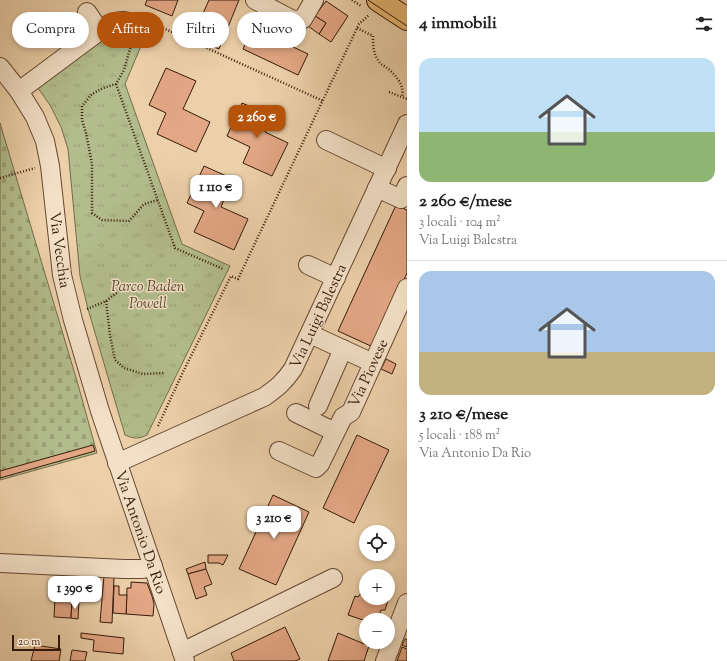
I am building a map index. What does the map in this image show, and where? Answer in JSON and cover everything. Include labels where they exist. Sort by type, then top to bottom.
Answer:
[{"type":"main road","points":[[374,7],[407,19]]},
{"type":"street","points":[[255,0],[293,20],[303,20],[314,0]]},
{"type":"street","points":[[89,15],[97,27]]},
{"type":"street","points":[[19,90],[97,33]]},
{"type":"street","name":"Via Vecchia","points":[[0,67],[19,90],[35,117],[45,141],[50,166],[59,248],[67,296],[100,411]]},
{"type":"street","name":"Via Luigi Balestra","points":[[118,463],[264,397],[283,382],[293,370],[407,124]]},
{"type":"street","points":[[326,140],[387,168]]},
{"type":"street","points":[[377,188],[405,195]]},
{"type":"street","points":[[308,265],[336,278]]},
{"type":"street","name":"Via Piovese","points":[[279,451],[316,468],[320,464],[342,417],[351,412],[407,288]]},
{"type":"street","points":[[310,334],[373,362]]},
{"type":"street","points":[[318,406],[343,349]]},
{"type":"street","name":"Via Antonio Da Rio","points":[[100,411],[183,656],[333,578]]},
{"type":"street","points":[[296,413],[335,432]]},
{"type":"street","points":[[0,563],[124,569],[152,566]]},
{"type":"street","points":[[385,661],[407,603]]},
{"type":"path","points":[[156,432],[183,372],[231,276],[238,279],[359,24],[374,7]]},
{"type":"path","points":[[357,28],[373,36],[373,47],[378,61],[399,81],[403,94],[402,97]]},
{"type":"path","points":[[164,40],[323,101]]},
{"type":"path","points":[[138,48],[116,84],[103,88],[92,94],[82,106],[82,120],[92,164],[92,213],[102,220],[129,221],[144,204],[158,200]]},
{"type":"path","points":[[116,84],[175,248],[223,269]]},
{"type":"path","points":[[389,92],[407,99]]},
{"type":"path","points":[[0,178],[39,167]]},
{"type":"path","points":[[83,310],[106,300],[128,284]]},
{"type":"path","points":[[106,300],[110,335],[115,360],[124,368],[143,374],[164,373]]},
{"type":"green space","name":"Parco Baden Powell","points":[[97,40],[97,48],[140,48],[125,84],[182,244],[230,266],[147,435],[136,438],[125,435],[88,309],[80,276],[68,149],[61,127],[50,105],[35,84],[85,48],[89,48],[89,45]]},
{"type":"green space","points":[[0,123],[97,453],[0,480]]},
{"type":"building","points":[[147,0],[178,0],[174,12],[172,12],[172,16],[145,5]]},
{"type":"building","points":[[209,0],[239,0],[229,24],[229,12],[204,12]]},
{"type":"building","points":[[326,1],[348,16],[331,42],[319,34],[326,23],[315,16]]},
{"type":"building","points":[[315,16],[326,23],[319,34],[308,26]]},
{"type":"building","points":[[295,48],[308,54],[298,75],[243,49]]},
{"type":"building","points":[[166,68],[196,81],[183,109],[210,122],[196,152],[157,134],[166,113],[149,105]]},
{"type":"building","points":[[242,103],[272,116],[265,132],[288,143],[272,176],[243,163],[250,147],[227,136]]},
{"type":"building","points":[[204,166],[233,179],[221,207],[248,219],[234,250],[194,232],[204,211],[187,203]]},
{"type":"building","points":[[396,205],[407,210],[407,273],[373,347],[338,331]]},
{"type":"building","points":[[386,359],[396,364],[392,374],[381,369]]},
{"type":"building","points":[[357,435],[389,450],[354,523],[323,508]]},
{"type":"building","points":[[93,445],[95,451],[0,478],[0,471]]},
{"type":"building","points":[[273,495],[309,512],[276,585],[239,569]]},
{"type":"building","points":[[208,555],[228,555],[223,565],[219,563],[208,563]]},
{"type":"building","points":[[205,562],[206,569],[188,574],[186,569]]},
{"type":"building","points":[[206,569],[212,584],[204,587],[207,595],[196,599],[188,574]]},
{"type":"building","points":[[104,576],[114,577],[112,623],[100,622]]},
{"type":"building","points":[[131,582],[147,583],[154,604],[153,616],[126,614],[127,588],[131,588]]},
{"type":"building","points":[[114,586],[119,586],[119,595],[127,595],[126,614],[113,613]]},
{"type":"building","points":[[355,596],[359,596],[359,605],[387,605],[385,610],[381,610],[380,613],[359,613],[359,619],[348,615]]},
{"type":"building","points":[[55,599],[72,600],[71,618],[54,617]]},
{"type":"building","points":[[72,600],[79,601],[78,619],[71,618]]},
{"type":"building","points":[[285,627],[300,659],[295,661],[234,661],[231,653]]},
{"type":"building","points":[[81,633],[124,638],[123,654],[93,651],[94,640],[81,638]]},
{"type":"building","points":[[338,633],[359,642],[359,649],[368,649],[364,661],[328,661]]},
{"type":"building","points":[[405,639],[407,639],[407,647],[402,645]]},
{"type":"building","points":[[35,645],[61,649],[59,661],[31,661]]},
{"type":"building","points":[[402,647],[407,649],[407,661],[397,661]]},
{"type":"building","points":[[72,650],[87,652],[85,661],[70,661]]},
{"type":"tram line","points":[[368,0],[407,26]]}]
